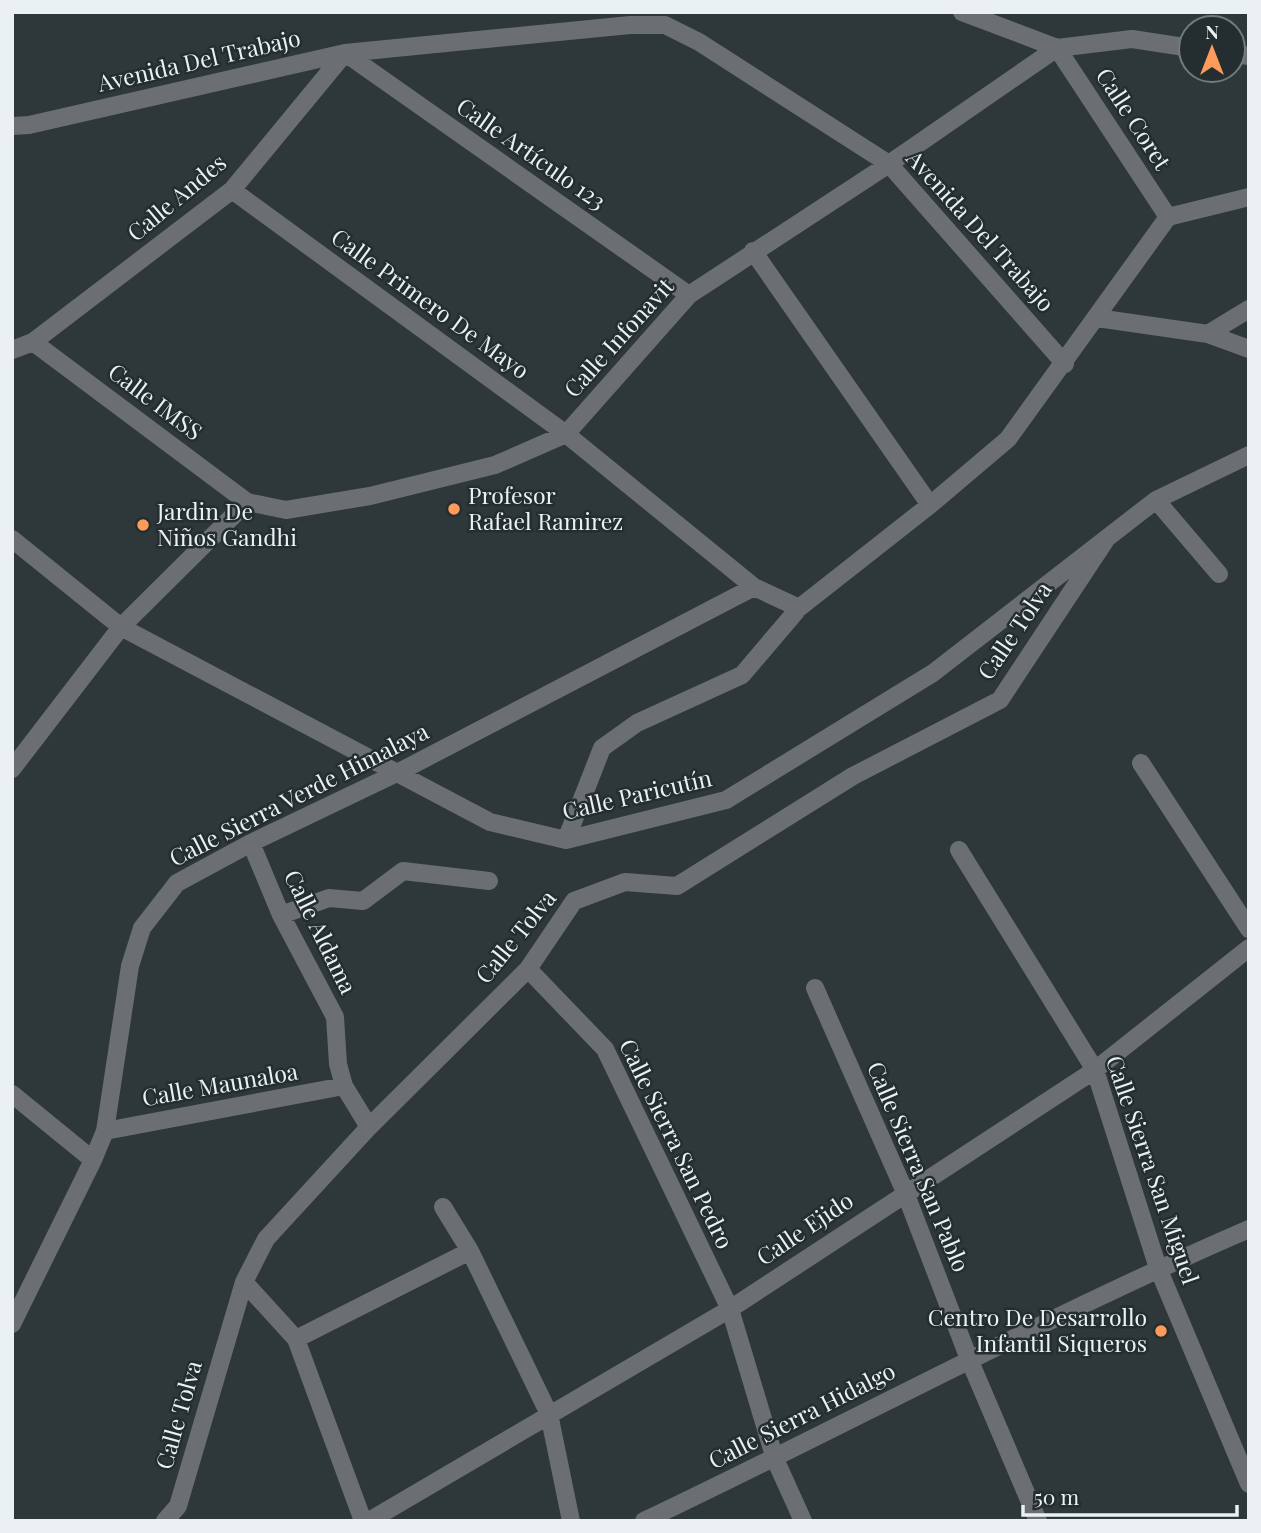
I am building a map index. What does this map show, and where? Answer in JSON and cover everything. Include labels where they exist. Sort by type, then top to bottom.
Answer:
[{"type":"street","points":[[962,12],[1057,48],[1132,39],[1177,46]]},
{"type":"street","name":"Avenida Del Trabajo","points":[[12,126],[29,125],[345,53],[630,25],[665,25],[699,42],[889,164],[1065,364]]},
{"type":"street","name":"Calle Infonavit","points":[[247,502],[286,510],[370,496],[495,465],[566,433],[689,295],[889,164],[1057,48]]},
{"type":"street","name":"Calle Coret","points":[[1057,48],[1168,217]]},
{"type":"street","name":"Calle Andes","points":[[12,350],[33,342],[232,190],[345,53]]},
{"type":"street","name":"Calle Artículo 123","points":[[345,53],[689,295]]},
{"type":"street","name":"Calle Primero De Mayo","points":[[232,190],[566,433],[754,587],[799,608]]},
{"type":"street","points":[[566,840],[602,748],[637,723],[742,675],[799,608],[930,505],[1008,439],[1065,364],[1168,217],[1249,197]]},
{"type":"street","points":[[753,251],[930,505]]},
{"type":"street","points":[[1208,334],[1249,309]]},
{"type":"street","points":[[1097,318],[1208,334],[1249,349]]},
{"type":"street","name":"Calle IMSS","points":[[33,342],[247,502]]},
{"type":"street","name":"Calle Paricutín","points":[[12,539],[121,627],[490,821],[566,840],[726,800],[933,674],[1156,500],[1249,455]]},
{"type":"street","points":[[1156,500],[1219,573]]},
{"type":"street","points":[[12,769],[121,627],[247,502]]},
{"type":"street","name":"Calle Tolva","points":[[165,1521],[178,1506],[244,1282],[266,1239],[369,1128],[528,969],[574,901],[625,882],[677,886],[853,776],[1000,700],[1107,538]]},
{"type":"street","name":"Calle Sierra Verde Himalaya","points":[[12,1324],[93,1160],[104,1131],[130,966],[142,928],[177,883],[251,843],[399,772],[754,587]]},
{"type":"street","points":[[1141,763],[1249,929]]},
{"type":"street","name":"Calle Aldama","points":[[251,843],[281,915],[335,1017],[338,1064],[344,1086],[369,1128]]},
{"type":"street","name":"Calle Sierra San Miguel","points":[[959,850],[1095,1070],[1158,1268],[1249,1484]]},
{"type":"street","points":[[281,915],[330,898],[363,901],[403,871],[489,881]]},
{"type":"street","name":"Calle Ejido","points":[[369,1521],[730,1309],[1095,1070],[1249,948]]},
{"type":"street","name":"Calle Sierra San Pedro","points":[[528,969],[605,1049],[730,1309],[775,1459],[803,1521]]},
{"type":"street","name":"Calle Sierra San Pablo","points":[[815,988],[905,1192],[969,1359],[1038,1521]]},
{"type":"street","name":"Calle Maunaloa","points":[[104,1131],[344,1086]]},
{"type":"street","points":[[12,1094],[93,1160]]},
{"type":"street","points":[[443,1207],[470,1251],[550,1414],[571,1521]]},
{"type":"street","name":"Calle Sierra Hidalgo","points":[[643,1521],[775,1459],[969,1359],[1158,1268],[1249,1229]]},
{"type":"street","points":[[296,1339],[470,1251]]},
{"type":"street","points":[[244,1282],[296,1339],[363,1521]]},
{"type":"place","name":"Profesor Rafael Ramirez","points":[[454,509]]},
{"type":"place","name":"Jardin De Niños Gandhi","points":[[143,525]]},
{"type":"place","name":"Centro De Desarrollo Infantil Siqueros","points":[[1161,1331]]}]
